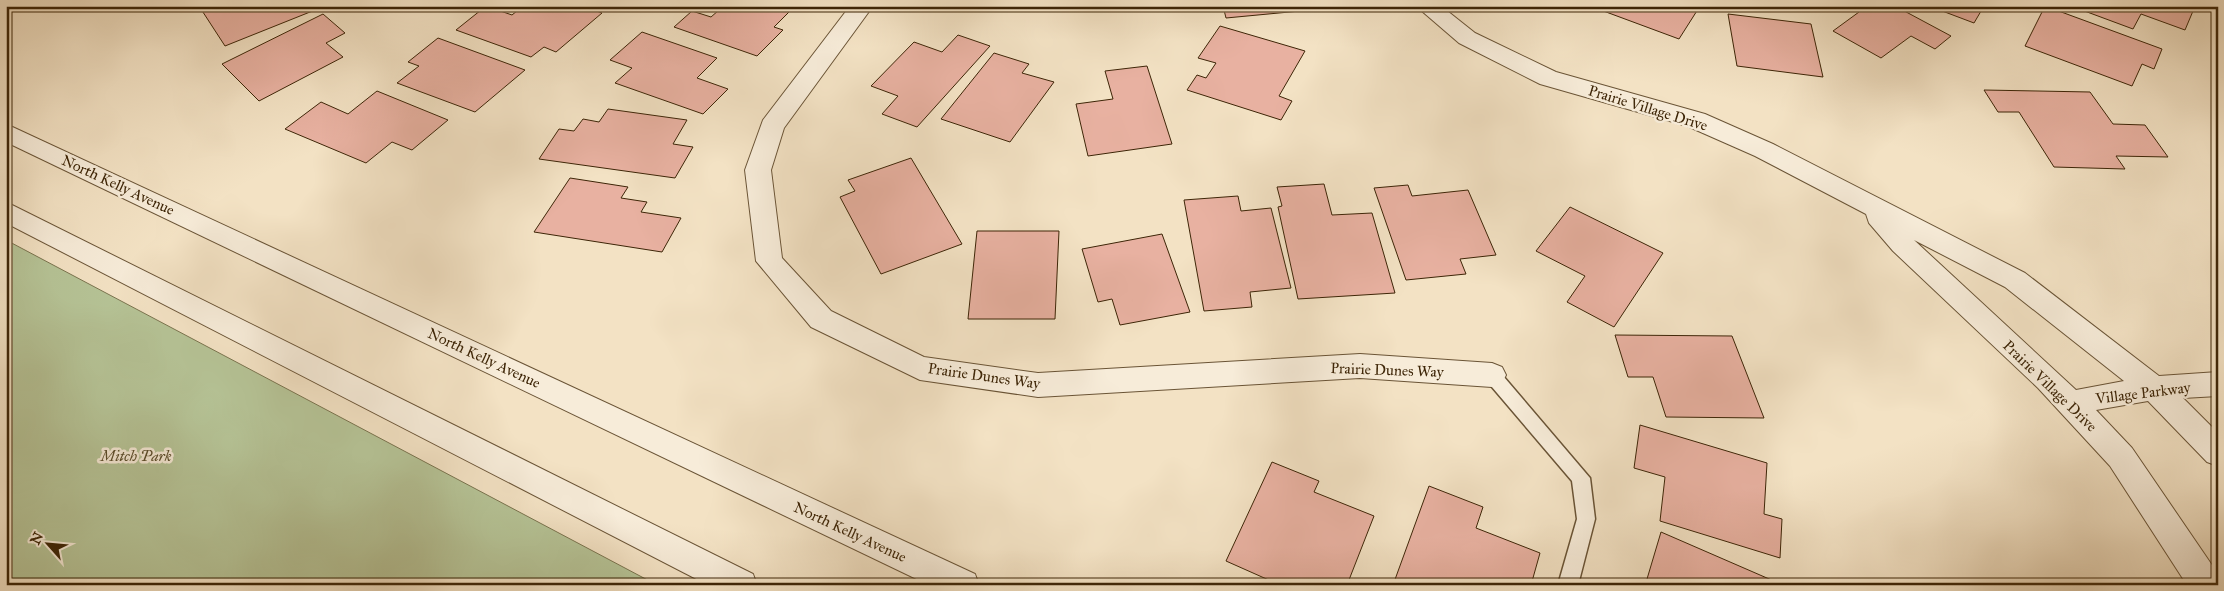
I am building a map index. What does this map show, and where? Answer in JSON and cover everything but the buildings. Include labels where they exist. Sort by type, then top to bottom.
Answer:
[{"type":"street","name":"Prairie Dunes Way","points":[[862,6],[772,126],[758,170],[769,261],[821,319],[920,368],[1038,385],[1360,366],[1492,375]]},
{"type":"street","name":"Prairie Village Drive","points":[[1427,6],[1468,38],[1548,78],[1696,120],[1764,150],[2015,280],[2154,388],[2218,453]]},
{"type":"street","name":"North Kelly Avenue","points":[[6,132],[962,585]]},
{"type":"street","name":"Prairie Village Drive","points":[[1871,207],[1902,244],[2069,403],[2121,457],[2206,585]]},
{"type":"street","points":[[6,212],[740,585]]},
{"type":"street","name":"Village Parkway","points":[[2069,403],[2154,388],[2218,384]]},
{"type":"lane","points":[[1492,375],[1581,478],[1586,519],[1568,585]]},
{"type":"green space","name":"Mitch Park","points":[[6,240],[657,585],[6,585]]}]
